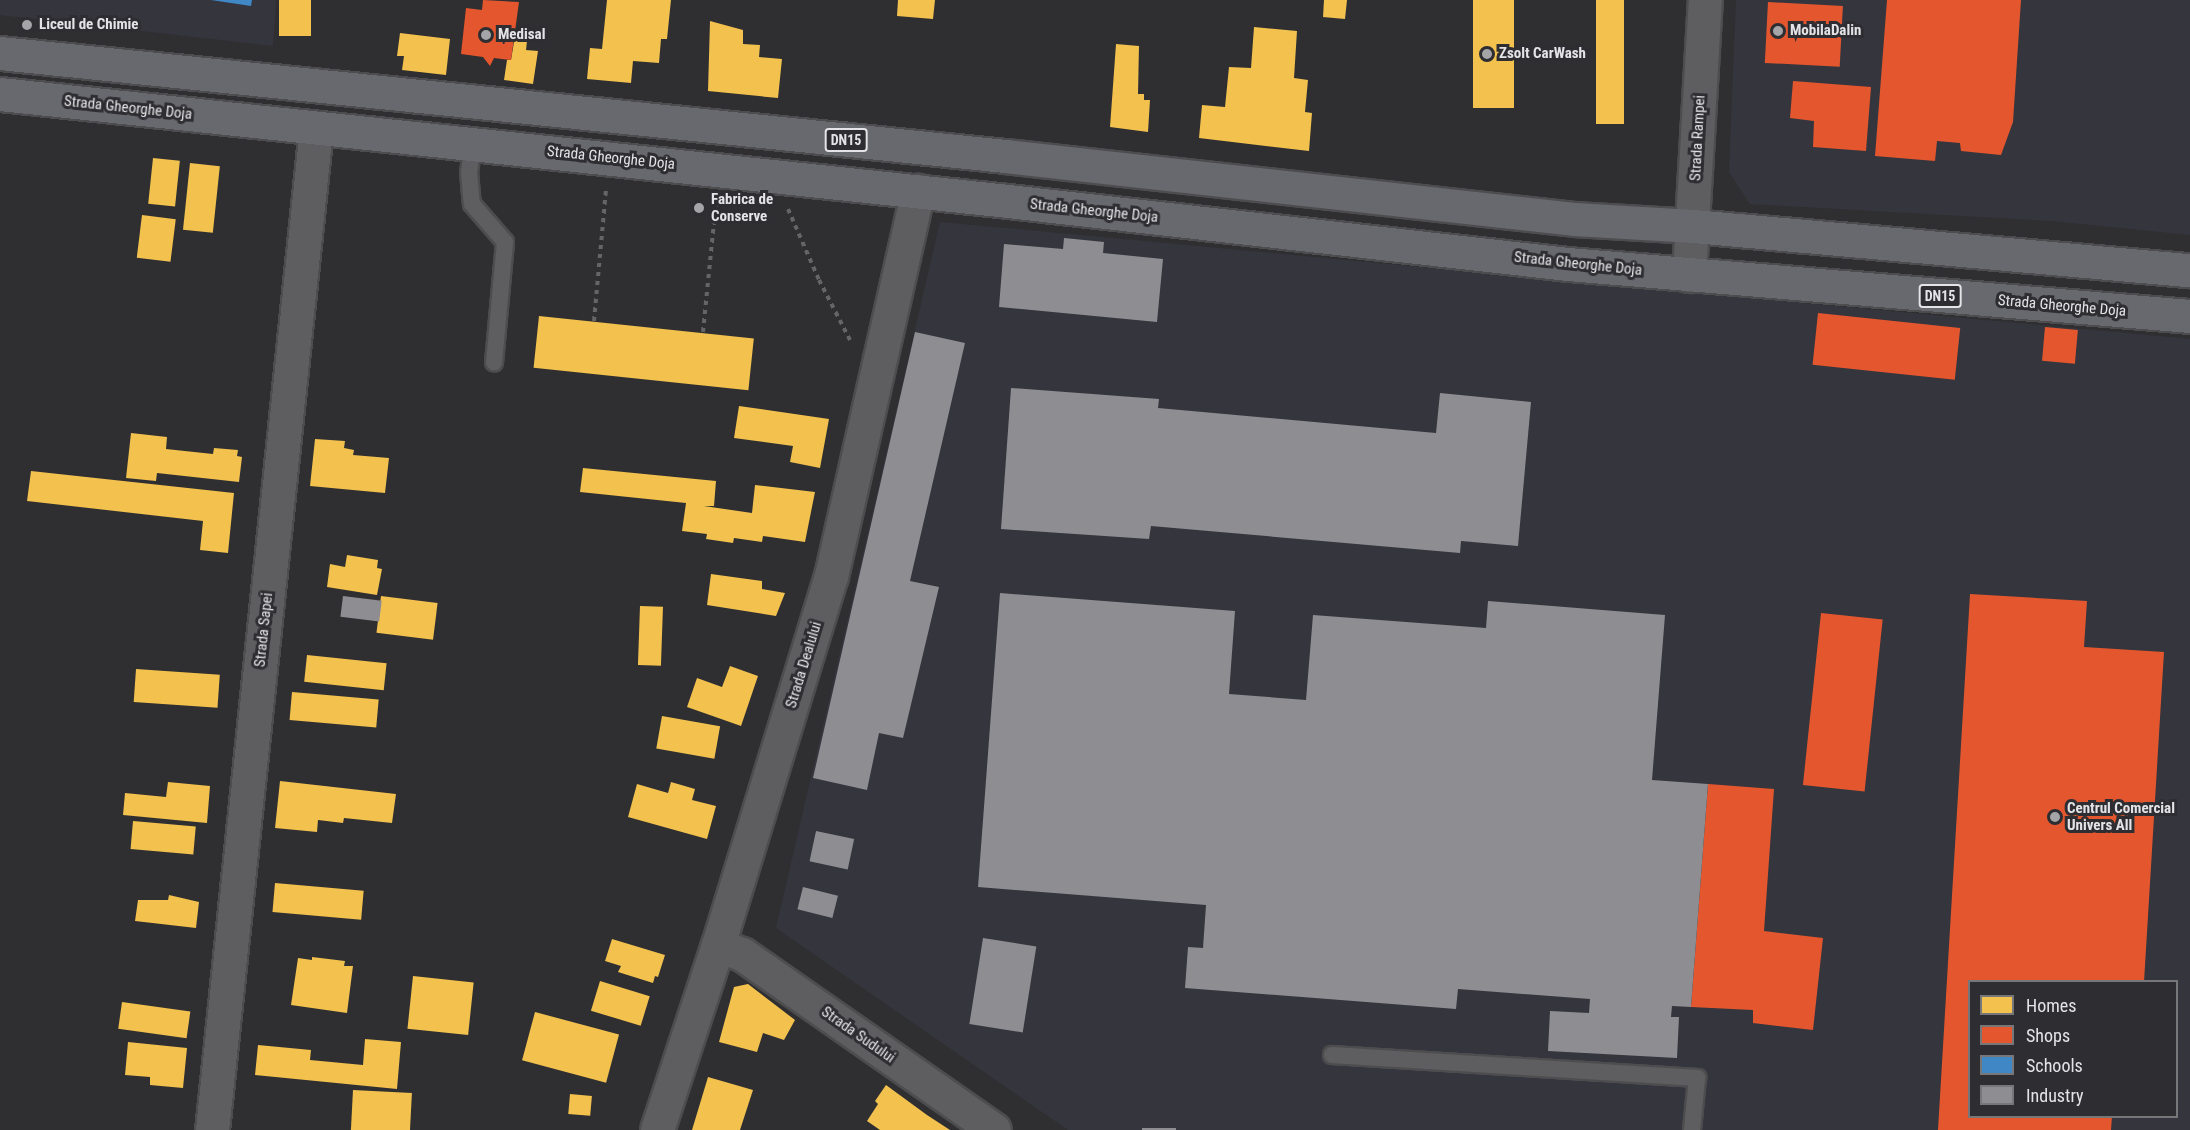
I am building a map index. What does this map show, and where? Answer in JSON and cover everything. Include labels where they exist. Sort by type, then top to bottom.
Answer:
[{"type":"main road","name":"DN15","points":[[0,52],[1028,158],[1574,219],[1693,226],[2187,266]]},
{"type":"main road","name":"Strada Gheorghe Doja","points":[[0,94],[918,191],[1568,264],[2190,316]]},
{"type":"street","name":"Strada Rampei","points":[[1689,275],[1705,0]]},
{"type":"street","name":"Strada Sapei","points":[[212,1130],[316,129]]},
{"type":"street","name":"Strada Dealului","points":[[657,1130],[718,945],[831,576],[918,191]]},
{"type":"street","name":"Strada Sudului","points":[[718,945],[742,954],[994,1130]]},
{"type":"lane","points":[[473,144],[469,172],[472,204],[505,242],[494,362]]},
{"type":"lane","points":[[1332,1055],[1697,1078],[1692,1130]]},
{"type":"path","points":[[594,321],[607,186]]},
{"type":"path","points":[[703,332],[716,198]]},
{"type":"path","points":[[786,205],[819,280],[850,341]]},
{"type":"shaded area","points":[[0,0],[276,0],[273,46],[0,15]]},
{"type":"shaded area","points":[[1736,0],[2190,0],[2190,235],[2052,221],[1750,204],[1729,172]]},
{"type":"shaded area","points":[[940,222],[2190,339],[2190,1130],[1068,1130],[776,928]]},
{"type":"building: Homes","points":[[279,0],[311,0],[311,36],[279,36]]},
{"type":"building: Homes","points":[[607,0],[671,0],[667,39],[661,39],[659,63],[633,61],[631,83],[587,79],[590,48],[602,49]]},
{"type":"building: Homes","points":[[898,0],[935,0],[933,19],[897,16]]},
{"type":"building: Homes","points":[[1324,0],[1347,0],[1345,19],[1323,17]]},
{"type":"building: Homes","name":"Zsolt CarWash","points":[[1473,0],[1514,0],[1514,108],[1473,108]]},
{"type":"building: Homes","points":[[1596,0],[1624,0],[1624,124],[1596,124]]},
{"type":"building: Homes","points":[[710,21],[743,30],[743,44],[760,45],[759,57],[782,59],[778,98],[708,91]]},
{"type":"building: Homes","points":[[1254,27],[1297,31],[1294,78],[1308,80],[1305,112],[1312,113],[1309,151],[1199,138],[1202,105],[1225,107],[1229,67],[1251,68]]},
{"type":"building: Homes","points":[[516,30],[528,32],[526,50],[538,51],[533,84],[504,80],[507,60],[511,60]]},
{"type":"building: Homes","points":[[400,33],[450,39],[446,75],[402,70],[404,56],[397,56]]},
{"type":"building: Homes","points":[[1116,44],[1139,46],[1138,94],[1144,94],[1144,100],[1150,100],[1148,132],[1110,127]]},
{"type":"building: Homes","points":[[153,158],[180,161],[175,207],[148,204]]},
{"type":"building: Homes","points":[[190,163],[220,166],[213,233],[183,230]]},
{"type":"building: Homes","points":[[142,215],[176,219],[171,262],[137,258]]},
{"type":"building: Homes","points":[[539,316],[754,339],[748,390],[534,368]]},
{"type":"building: Homes","points":[[739,406],[829,419],[820,468],[790,462],[793,446],[734,438]]},
{"type":"building: Homes","points":[[131,433],[167,437],[166,449],[213,454],[214,448],[238,450],[237,456],[242,457],[239,482],[157,473],[156,481],[126,478]]},
{"type":"building: Homes","points":[[315,439],[345,441],[344,448],[354,450],[353,455],[389,458],[385,493],[310,486]]},
{"type":"building: Homes","points":[[583,468],[716,481],[714,506],[704,506],[752,513],[755,485],[815,492],[805,542],[763,536],[762,542],[734,538],[733,543],[706,539],[707,534],[682,531],[686,503],[580,492]]},
{"type":"building: Homes","points":[[31,471],[234,493],[228,553],[200,550],[203,521],[27,501]]},
{"type":"building: Homes","points":[[347,555],[378,560],[377,568],[382,569],[377,595],[327,587],[330,564],[345,567]]},
{"type":"building: Homes","points":[[711,574],[762,581],[762,589],[785,593],[776,616],[707,605]]},
{"type":"building: Homes","points":[[381,596],[438,603],[433,640],[376,633]]},
{"type":"building: Homes","points":[[640,606],[663,607],[661,666],[638,665]]},
{"type":"building: Homes","points":[[307,655],[387,663],[384,690],[304,682]]},
{"type":"building: Homes","points":[[730,666],[758,676],[741,726],[687,707],[697,678],[722,687]]},
{"type":"building: Homes","points":[[136,669],[220,675],[217,708],[134,702]]},
{"type":"building: Homes","points":[[292,692],[379,700],[376,727],[290,720]]},
{"type":"building: Homes","points":[[662,716],[720,726],[714,759],[656,748]]},
{"type":"building: Homes","points":[[280,781],[396,794],[392,823],[344,818],[343,823],[318,820],[317,832],[275,828]]},
{"type":"building: Homes","points":[[168,782],[210,786],[207,823],[123,815],[125,793],[166,797]]},
{"type":"building: Homes","points":[[671,782],[695,789],[692,800],[716,806],[707,839],[628,817],[637,784],[668,793]]},
{"type":"building: Homes","points":[[133,821],[196,826],[193,854],[131,849]]},
{"type":"building: Homes","points":[[275,883],[364,891],[361,920],[272,912]]},
{"type":"building: Homes","points":[[169,895],[199,902],[196,928],[135,921],[138,900],[168,900]]},
{"type":"building: Homes","points":[[612,939],[665,955],[658,977],[655,976],[653,983],[618,972],[621,966],[605,961]]},
{"type":"building: Homes","points":[[312,957],[345,961],[344,966],[353,966],[347,1013],[291,1005],[298,958],[312,960]]},
{"type":"building: Homes","points":[[413,976],[474,982],[468,1035],[407,1029]]},
{"type":"building: Homes","points":[[600,981],[650,996],[641,1026],[591,1011]]},
{"type":"building: Homes","points":[[748,984],[795,1020],[784,1040],[763,1033],[757,1052],[719,1042],[734,987]]},
{"type":"building: Homes","points":[[122,1002],[190,1012],[187,1038],[118,1029]]},
{"type":"building: Homes","points":[[535,1012],[619,1035],[606,1083],[522,1060]]},
{"type":"building: Homes","points":[[365,1039],[401,1042],[397,1089],[255,1075],[258,1045],[311,1050],[310,1060],[363,1065]]},
{"type":"building: Homes","points":[[128,1042],[187,1048],[183,1088],[150,1085],[150,1077],[125,1075]]},
{"type":"building: Homes","points":[[708,1077],[753,1090],[740,1130],[692,1130]]},
{"type":"building: Homes","points":[[886,1085],[950,1130],[880,1130],[867,1121],[878,1104],[875,1101]]},
{"type":"building: Homes","points":[[353,1090],[412,1093],[410,1130],[351,1130]]},
{"type":"building: Homes","points":[[570,1094],[592,1096],[590,1116],[568,1114]]},
{"type":"building: Shops","points":[[483,0],[519,2],[511,60],[494,58],[490,66],[483,57],[461,54],[466,8],[482,10]]},
{"type":"building: Shops","points":[[1887,0],[2021,0],[2013,122],[2001,155],[1961,151],[1960,143],[1937,141],[1935,161],[1875,156]]},
{"type":"building: Shops","points":[[1768,2],[1843,6],[1840,67],[1765,63]]},
{"type":"building: Shops","points":[[1793,81],[1871,87],[1866,151],[1813,147],[1814,121],[1790,118]]},
{"type":"building: Shops","points":[[1818,313],[1960,328],[1955,380],[1813,365]]},
{"type":"building: Shops","points":[[2045,327],[2078,330],[2075,364],[2042,361]]},
{"type":"building: Shops","name":"Centrul Comercial Univers All","points":[[1970,594],[2087,601],[2084,647],[2164,652],[2144,980],[1968,980],[1968,1118],[2112,1118],[2111,1130],[1938,1130]]},
{"type":"building: Shops","points":[[1821,613],[1883,619],[1865,792],[1803,785]]},
{"type":"building: Shops","points":[[1708,784],[1774,789],[1764,931],[1823,938],[1813,1030],[1753,1023],[1753,1010],[1691,1007]]},
{"type":"building: Schools","points":[[211,0],[252,0],[251,6]]},
{"type":"building: Industry","points":[[1064,238],[1104,242],[1103,253],[1163,259],[1157,322],[999,307],[1004,244],[1063,249]]},
{"type":"building: Industry","points":[[915,332],[965,343],[910,581],[939,587],[903,738],[879,733],[867,790],[813,778]]},
{"type":"building: Industry","points":[[1011,388],[1159,399],[1158,408],[1436,433],[1440,393],[1531,402],[1518,546],[1461,541],[1460,553],[1151,526],[1149,539],[1001,529]]},
{"type":"building: Industry","points":[[1000,593],[1235,611],[1229,694],[1306,700],[1313,615],[1486,628],[1488,601],[1665,615],[1652,780],[1708,784],[1691,1007],[1672,1006],[1671,1017],[1679,1017],[1677,1058],[1548,1051],[1550,1011],[1589,1013],[1590,999],[1458,989],[1456,1009],[1185,988],[1188,947],[1203,948],[1206,905],[978,887]]},
{"type":"building: Industry","points":[[343,596],[382,601],[379,622],[340,617]]},
{"type":"building: Industry","points":[[816,831],[854,839],[848,869],[810,861]]},
{"type":"building: Industry","points":[[803,887],[838,896],[832,918],[797,909]]},
{"type":"building: Industry","points":[[983,938],[1036,946],[1023,1032],[969,1024]]},
{"type":"building: Industry","points":[[1142,1128],[1176,1128],[1176,1130],[1142,1130]]},
{"type":"place","name":"Liceul de Chimie","points":[[27,25]]},
{"type":"place","name":"MobilaDalin","points":[[1778,31]]},
{"type":"place","name":"Medisal","points":[[486,35]]},
{"type":"place","name":"Zsolt CarWash","points":[[1487,54]]},
{"type":"place","name":"Fabrica de Conserve","points":[[699,208]]},
{"type":"place","name":"Centrul Comercial Univers All","points":[[2055,817]]}]
